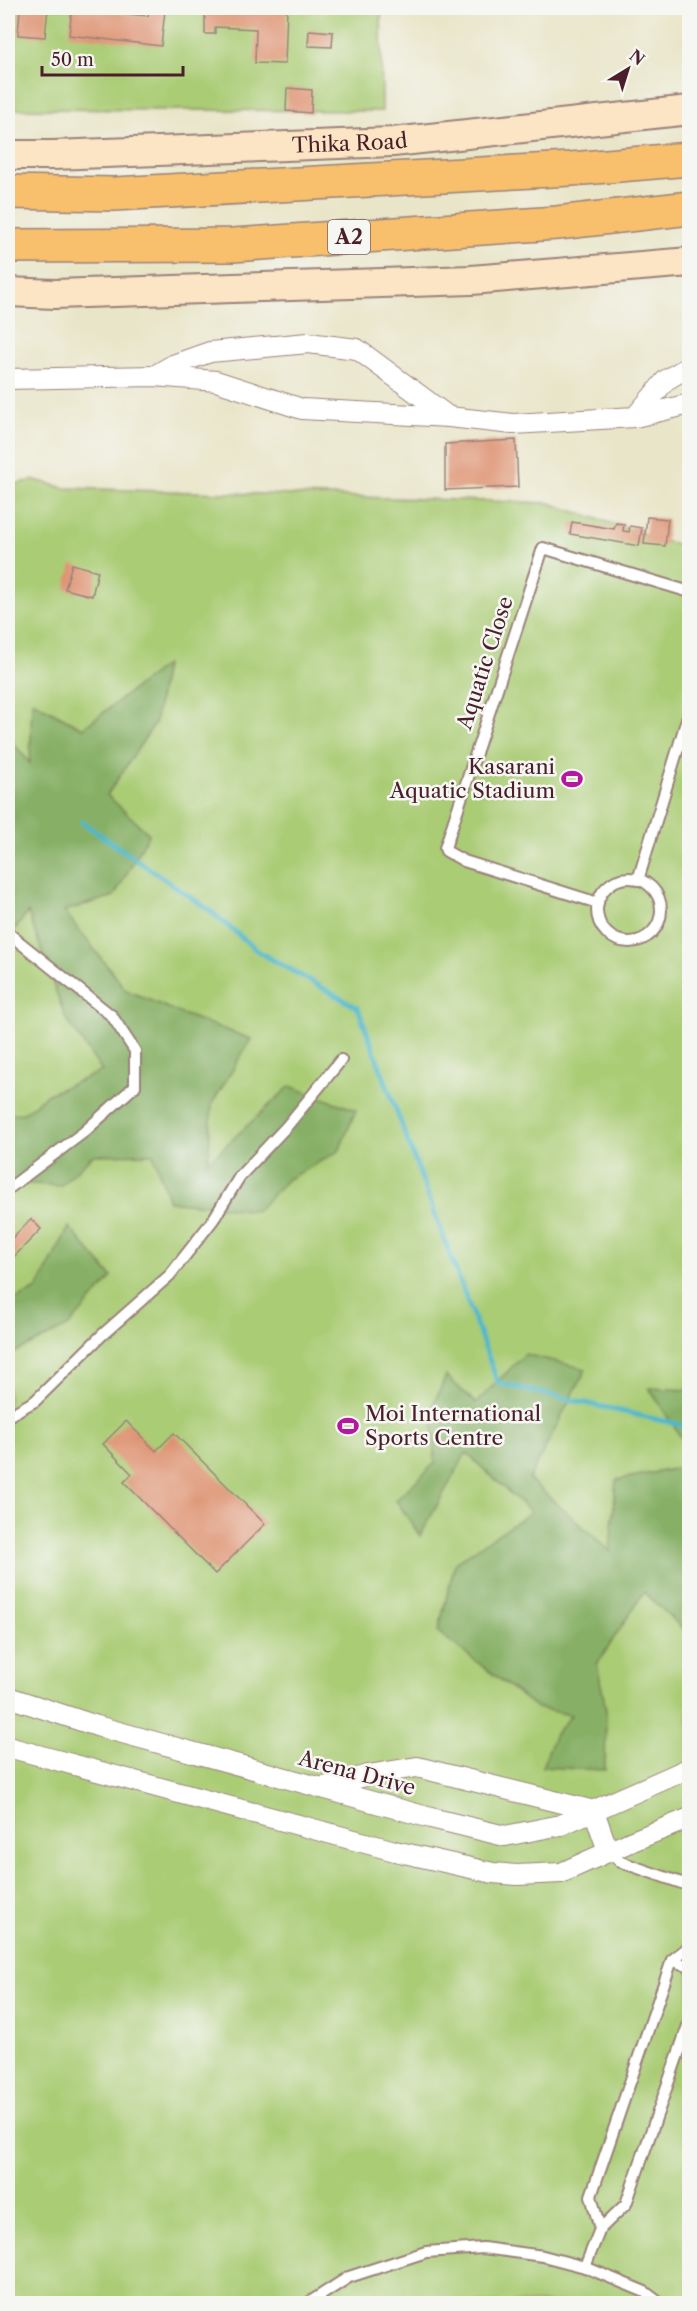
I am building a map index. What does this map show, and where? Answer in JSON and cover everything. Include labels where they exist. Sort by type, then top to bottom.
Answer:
[{"type":"highway","name":"Thika Road","points":[[8,192],[114,194],[560,169],[690,159]]},
{"type":"highway","name":"A2","points":[[8,246],[233,244],[557,223],[690,208]]},
{"type":"main road","name":"Thika Road","points":[[8,154],[53,155],[393,142],[690,110]]},
{"type":"main road","points":[[8,292],[56,294],[471,280],[690,262]]},
{"type":"street","points":[[154,376],[173,365],[210,352],[308,342],[357,349],[449,417]]},
{"type":"street","points":[[635,417],[666,380],[690,366]]},
{"type":"street","points":[[8,379],[154,376],[216,381],[302,409],[449,417],[513,424],[635,417],[690,404]]},
{"type":"street","name":"Arena Drive","points":[[8,1697],[97,1726],[505,1836],[561,1825],[690,1768]]},
{"type":"street","points":[[8,1747],[395,1851],[493,1873],[517,1875],[561,1872],[690,1818]]},
{"type":"street","points":[[321,1788],[368,1775],[417,1767],[594,1811],[608,1851]]},
{"type":"lane","name":"Aquatic Close","points":[[598,903],[464,861],[446,851],[445,848],[543,548],[690,592]]},
{"type":"lane","points":[[638,880],[690,709]]},
{"type":"lane","points":[[623,879],[638,880],[651,887],[658,896],[661,917],[657,928],[650,936],[629,943],[618,941],[609,936],[601,927],[597,917],[598,903],[605,888],[613,882],[623,879]]},
{"type":"lane","points":[[8,933],[112,1016],[135,1051],[135,1086],[84,1132],[8,1189]]},
{"type":"lane","points":[[8,1416],[35,1401],[102,1335],[170,1275],[213,1220],[240,1176],[287,1126],[341,1060]]},
{"type":"lane","points":[[608,1851],[621,1862],[690,1886]]},
{"type":"lane","points":[[600,2229],[591,2196],[672,1960],[690,1946]]},
{"type":"lane","points":[[672,1960],[690,1967]]},
{"type":"lane","points":[[585,2268],[600,2229],[626,2204],[690,2020]]},
{"type":"lane","points":[[307,2304],[349,2277],[426,2252],[483,2248],[543,2256],[585,2268],[645,2292],[661,2304]]},
{"type":"green space","points":[[8,8],[381,8],[382,111],[8,109]]},
{"type":"green space","name":"Moi International Sports Centre","points":[[35,480],[65,488],[549,503],[689,549],[689,2303],[8,2304],[8,485]]},
{"type":"green space","points":[[165,665],[155,723],[107,795],[149,834],[114,896],[64,911],[126,990],[182,1014],[251,1039],[212,1104],[208,1162],[290,1086],[356,1110],[339,1151],[288,1179],[257,1211],[169,1201],[153,1154],[93,1155],[60,1186],[8,1182],[8,1114],[24,1113],[46,1095],[102,1071],[65,1017],[28,912],[8,938],[8,737],[30,763],[32,701],[83,728]]},
{"type":"green space","points":[[69,1227],[112,1277],[69,1326],[8,1356],[8,1303],[37,1289]]},
{"type":"green space","points":[[525,1354],[586,1369],[529,1479],[610,1551],[616,1480],[689,1466],[689,1635],[644,1592],[597,1664],[606,1710],[605,1770],[542,1767],[555,1734],[571,1715],[537,1708],[438,1632],[455,1563],[531,1512],[466,1453],[420,1536],[396,1500],[435,1463],[432,1408],[446,1376],[476,1403]]},
{"type":"green space","points":[[649,1388],[689,1390],[689,1450]]},
{"type":"building","points":[[20,8],[48,8],[45,37],[18,35]]},
{"type":"building","points":[[72,8],[91,8],[91,10],[148,16],[149,9],[165,10],[161,46],[69,35]]},
{"type":"building","points":[[205,8],[287,8],[285,64],[255,63],[256,29],[215,27],[215,34],[205,34]]},
{"type":"building","points":[[309,30],[333,32],[332,47],[308,46]]},
{"type":"building","points":[[287,88],[312,90],[311,113],[286,111]]},
{"type":"building","points":[[516,440],[518,487],[445,490],[445,444]]},
{"type":"building","points":[[647,517],[668,519],[665,546],[644,544]]},
{"type":"building","points":[[572,522],[614,529],[616,523],[624,524],[623,531],[629,532],[630,526],[642,528],[639,546],[570,534]]},
{"type":"building","points":[[72,564],[98,571],[92,596],[65,589]]},
{"type":"building","points":[[31,1219],[41,1229],[8,1263],[8,1242]]},
{"type":"building","points":[[126,1421],[156,1451],[174,1433],[265,1524],[215,1574],[124,1482],[132,1474],[103,1444]]},
{"type":"waterway","points":[[82,822],[209,910],[259,952],[358,1008],[498,1383],[690,1427]]},
{"type":"place","name":"Kasarani Aquatic Stadium","points":[[572,779]]},
{"type":"place","name":"Moi International Sports Centre","points":[[348,1426]]}]
